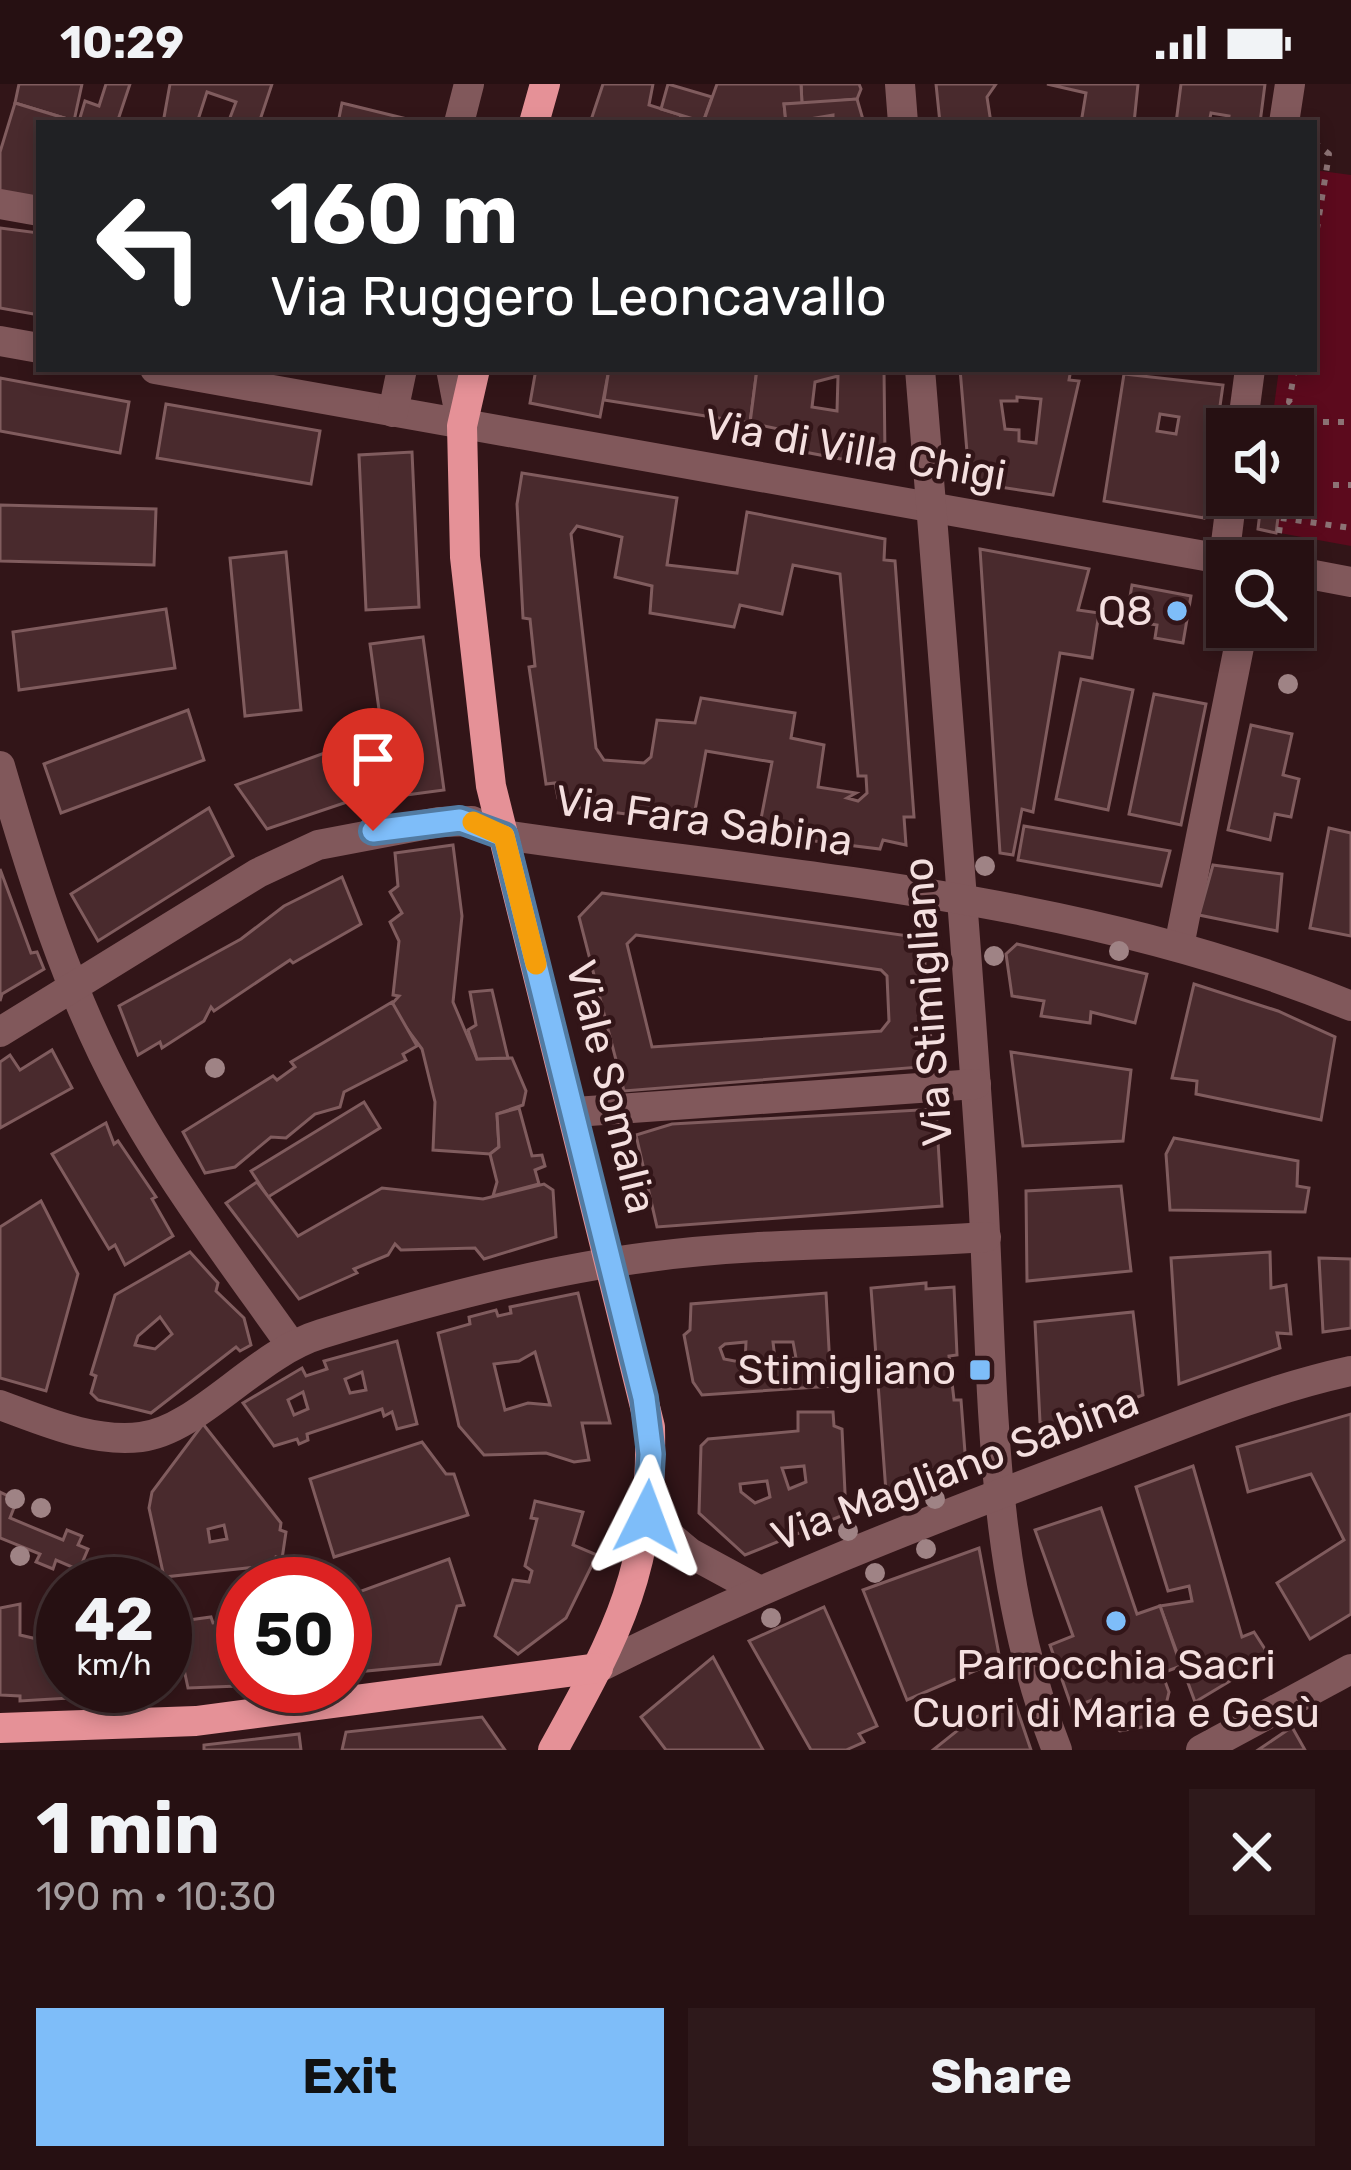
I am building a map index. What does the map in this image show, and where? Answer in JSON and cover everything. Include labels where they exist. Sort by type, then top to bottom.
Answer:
[{"type":"main road","points":[[535,120],[545,84]]},
{"type":"main road","name":"Viale Somalia","points":[[475,372],[462,426],[474,658],[491,786],[613,1262],[650,1427],[647,1517],[632,1596],[553,1750]]},
{"type":"main road","points":[[0,1728],[196,1721],[598,1668]]},
{"type":"street","points":[[460,120],[469,84]]},
{"type":"street","points":[[900,84],[903,120]]},
{"type":"street","points":[[1284,120],[1289,84]]},
{"type":"street","points":[[0,204],[36,210]]},
{"type":"street","points":[[0,340],[36,347]]},
{"type":"street","name":"Via di Villa Chigi","points":[[172,372],[1206,556]]},
{"type":"street","points":[[393,412],[401,372]]},
{"type":"street","points":[[452,372],[462,426]]},
{"type":"street","name":"Via Stimigliano","points":[[920,372],[976,1084],[999,1495],[1022,1634],[1057,1750]]},
{"type":"street","points":[[1244,408],[1250,372]]},
{"type":"street","points":[[1314,576],[1351,582]]},
{"type":"street","points":[[1179,946],[1239,648]]},
{"type":"street","points":[[0,766],[75,986],[136,1117],[291,1345]]},
{"type":"street","name":"Via Fara Sabina","points":[[0,1031],[258,873],[334,839],[460,820],[504,836],[963,901],[1179,946],[1351,1006]]},
{"type":"street","points":[[575,1112],[976,1084]]},
{"type":"street","points":[[0,1405],[89,1434],[138,1438],[186,1420],[246,1372],[291,1345],[613,1262],[986,1238]]},
{"type":"street","name":"Via Magliano Sabina","points":[[598,1668],[760,1591],[999,1495],[1258,1397],[1351,1371]]},
{"type":"street","points":[[647,1517],[690,1553],[760,1591]]},
{"type":"street","points":[[1201,1750],[1351,1669]]},
{"type":"path","points":[[1317,144],[1329,154],[1317,228]]},
{"type":"path","points":[[1294,372],[1289,402],[1312,422],[1351,422]]},
{"type":"path","points":[[1333,484],[1351,485]]},
{"type":"path","points":[[1279,533],[1281,518],[1351,528]]},
{"type":"shaded area","points":[[1317,170],[1351,175],[1351,546],[1258,529],[1260,516],[1314,516],[1314,408],[1274,408],[1279,372],[1317,372]]},
{"type":"building","points":[[19,84],[82,84],[74,120],[15,103]]},
{"type":"building","points":[[106,84],[130,84],[118,120],[79,120],[85,101],[99,106]]},
{"type":"building","points":[[170,84],[272,84],[260,120],[229,120],[236,102],[207,92],[198,120],[164,120]]},
{"type":"building","points":[[603,84],[653,84],[649,105],[681,115],[679,120],[591,120]]},
{"type":"building","points":[[668,84],[712,97],[704,120],[661,109]]},
{"type":"building","points":[[717,84],[801,84],[802,104],[784,104],[786,120],[704,120]]},
{"type":"building","points":[[801,84],[859,84],[861,89],[857,99],[802,104]]},
{"type":"building","points":[[936,84],[996,84],[987,97],[991,120],[940,120]]},
{"type":"building","points":[[1047,84],[1138,84],[1134,120],[1082,120],[1086,93]]},
{"type":"building","points":[[1181,84],[1265,84],[1260,120],[1228,120],[1229,116],[1211,113],[1210,120],[1176,120]]},
{"type":"building","points":[[857,99],[863,120],[833,120],[833,115],[786,120],[784,104]]},
{"type":"building","points":[[15,103],[71,120],[36,120],[36,201],[0,196],[0,152]]},
{"type":"building","points":[[342,103],[411,120],[339,120]]},
{"type":"building","points":[[0,228],[36,233],[36,314],[0,308]]},
{"type":"building","points":[[535,372],[608,372],[600,417],[530,403]]},
{"type":"building","points":[[609,372],[757,372],[750,423],[604,400]]},
{"type":"building","points":[[757,372],[884,372],[885,458],[878,466],[794,450],[797,433],[750,423]],"holes":[[[838,376],[837,411],[812,407],[815,382]]]},
{"type":"building","points":[[960,372],[1070,372],[1069,380],[1079,381],[1053,495],[980,484],[969,476]],"holes":[[[1041,399],[1036,443],[1019,441],[1019,430],[1005,429],[1001,401]]]},
{"type":"building","points":[[1124,374],[1223,385],[1220,408],[1206,408],[1204,518],[1104,501]],"holes":[[[1160,414],[1179,417],[1176,434],[1157,431]]]},
{"type":"building","points":[[0,378],[129,402],[120,453],[0,431]]},
{"type":"building","points":[[166,404],[320,431],[311,484],[157,458]]},
{"type":"building","points":[[412,452],[419,607],[366,610],[359,455]]},
{"type":"building","points":[[522,473],[677,498],[667,565],[737,573],[747,512],[885,539],[884,560],[895,561],[914,817],[904,817],[906,845],[883,840],[880,849],[798,839],[800,828],[760,824],[772,762],[706,751],[694,816],[660,810],[658,818],[571,807],[570,800],[558,798],[555,783],[546,784],[529,667],[535,666],[530,619],[523,618],[517,504]],"holes":[[[577,526],[622,537],[615,577],[652,586],[650,613],[734,627],[740,605],[782,614],[793,565],[840,574],[858,776],[866,776],[867,793],[858,801],[847,798],[856,793],[818,787],[824,745],[791,738],[795,713],[701,698],[695,723],[657,720],[651,757],[644,763],[604,760],[596,748],[571,534]]]},
{"type":"building","points":[[0,505],[156,509],[154,565],[0,561]]},
{"type":"building","points":[[1260,516],[1278,516],[1276,533],[1258,529]]},
{"type":"building","points":[[980,549],[1089,569],[1078,610],[1099,613],[1092,658],[1060,653],[1033,812],[1022,809],[1013,855],[1000,853]]},
{"type":"building","points":[[286,552],[301,710],[245,716],[230,558]]},
{"type":"building","points":[[1132,585],[1191,596],[1183,643],[1155,638],[1157,625],[1126,620]]},
{"type":"building","points":[[166,609],[175,668],[19,690],[13,632]]},
{"type":"building","points":[[423,637],[444,790],[391,797],[370,644]]},
{"type":"building","points":[[1081,679],[1133,690],[1108,810],[1056,799]]},
{"type":"building","points":[[1154,694],[1206,704],[1181,825],[1129,814]]},
{"type":"building","points":[[188,710],[204,760],[61,813],[44,764]]},
{"type":"building","points":[[1251,725],[1292,734],[1283,775],[1299,779],[1291,817],[1275,814],[1270,840],[1228,830]]},
{"type":"building","points":[[344,746],[359,798],[267,829],[236,785]]},
{"type":"building","points":[[209,808],[233,856],[98,941],[71,894]]},
{"type":"building","points":[[1024,826],[1170,851],[1161,886],[1018,860]]},
{"type":"building","points":[[1329,828],[1351,833],[1351,936],[1310,928]]},
{"type":"building","points":[[453,845],[462,916],[453,1002],[477,1059],[512,1058],[526,1091],[523,1105],[497,1114],[499,1147],[490,1154],[433,1150],[435,1102],[422,1049],[390,1006],[399,996],[393,995],[399,941],[390,922],[402,913],[390,892],[398,886],[395,853]]},
{"type":"building","points":[[1213,865],[1282,874],[1277,931],[1199,915]]},
{"type":"building","points":[[0,869],[31,953],[37,952],[44,969],[2,994],[0,1001]]},
{"type":"building","points":[[342,877],[361,924],[293,963],[290,960],[214,1011],[211,1007],[204,1021],[162,1048],[160,1042],[138,1055],[119,1006],[241,939],[284,906]]},
{"type":"building","points":[[602,893],[923,938],[933,1066],[624,1091],[579,917]],"holes":[[[636,935],[881,970],[887,976],[889,1021],[881,1031],[652,1047],[627,944]]]},
{"type":"building","points":[[1017,944],[1147,974],[1135,1023],[1091,1012],[1090,1023],[1041,1016],[1044,1001],[1012,996],[1006,954]]},
{"type":"building","points":[[1194,984],[1278,1011],[1335,1037],[1321,1120],[1196,1094],[1197,1081],[1172,1078]]},
{"type":"building","points":[[492,990],[508,1058],[477,1059],[468,1030],[476,1025],[470,992]]},
{"type":"building","points":[[392,1002],[417,1046],[403,1054],[406,1060],[344,1092],[340,1107],[315,1114],[286,1138],[271,1137],[235,1167],[205,1173],[183,1132],[273,1076],[277,1080],[295,1067],[291,1062]]},
{"type":"building","points":[[52,1050],[72,1088],[0,1128],[0,1062],[10,1055],[20,1070]]},
{"type":"building","points":[[1011,1052],[1131,1070],[1123,1141],[1023,1146]]},
{"type":"building","points":[[364,1102],[380,1128],[268,1197],[251,1171]]},
{"type":"building","points":[[519,1108],[532,1156],[542,1155],[545,1166],[535,1170],[539,1184],[493,1196],[497,1182],[490,1154],[499,1147],[497,1114]]},
{"type":"building","points":[[936,1109],[942,1206],[657,1227],[636,1135],[672,1124]]},
{"type":"building","points":[[106,1123],[114,1144],[118,1141],[156,1197],[152,1199],[173,1236],[125,1265],[115,1245],[109,1249],[52,1154]]},
{"type":"building","points":[[1174,1138],[1298,1161],[1297,1186],[1309,1188],[1305,1212],[1170,1210],[1166,1154]]},
{"type":"building","points":[[257,1182],[298,1236],[382,1188],[483,1199],[544,1184],[553,1190],[556,1237],[484,1259],[475,1248],[401,1250],[395,1244],[388,1255],[354,1269],[357,1273],[299,1299],[226,1203]]},
{"type":"building","points":[[1121,1186],[1131,1271],[1027,1281],[1026,1191]]},
{"type":"building","points":[[41,1201],[78,1274],[46,1391],[0,1378],[0,1227]]},
{"type":"building","points":[[190,1252],[218,1283],[216,1291],[244,1318],[251,1345],[240,1351],[236,1347],[151,1413],[98,1400],[91,1393],[96,1376],[91,1374],[115,1295]],"holes":[[[160,1317],[172,1334],[155,1349],[135,1345],[138,1336]]]},
{"type":"building","points":[[1270,1252],[1271,1288],[1286,1285],[1291,1334],[1277,1333],[1280,1348],[1179,1384],[1171,1258]]},
{"type":"building","points":[[1319,1258],[1351,1259],[1351,1328],[1323,1332]]},
{"type":"building","points":[[926,1283],[926,1289],[954,1287],[957,1355],[949,1356],[954,1400],[961,1400],[966,1466],[886,1492],[871,1288]]},
{"type":"building","points":[[578,1293],[610,1423],[582,1423],[589,1460],[574,1462],[546,1453],[484,1455],[459,1426],[438,1333],[470,1324],[469,1317],[496,1310],[498,1316],[511,1313],[510,1307]],"holes":[[[535,1352],[550,1405],[528,1403],[505,1410],[494,1364],[519,1361]]]},
{"type":"building","points":[[826,1293],[831,1386],[702,1395],[693,1382],[684,1335],[690,1330],[691,1304]],"holes":[[[746,1342],[745,1363],[724,1359],[720,1348],[725,1344]],[[773,1342],[793,1342],[796,1358],[775,1359]]]},
{"type":"building","points":[[1133,1312],[1143,1395],[1053,1429],[1040,1422],[1035,1322]]},
{"type":"building","points":[[397,1341],[417,1424],[397,1429],[392,1412],[384,1416],[382,1409],[307,1434],[308,1440],[299,1444],[297,1439],[274,1446],[243,1403],[302,1368],[306,1376],[327,1369],[324,1361]],"holes":[[[362,1372],[366,1390],[350,1393],[345,1379]],[[303,1392],[308,1409],[294,1415],[288,1400]]]},
{"type":"building","points":[[798,1412],[833,1412],[834,1426],[842,1429],[846,1514],[745,1555],[699,1513],[701,1446],[708,1439],[798,1431]],"holes":[[[804,1466],[806,1482],[789,1489],[782,1468]],[[767,1481],[770,1497],[755,1503],[741,1492],[740,1484]]]},
{"type":"building","points":[[1351,1414],[1351,1614],[1310,1639],[1277,1583],[1344,1540],[1311,1474],[1248,1492],[1237,1447]]},
{"type":"building","points":[[203,1424],[281,1523],[280,1530],[286,1532],[282,1557],[216,1557],[216,1571],[192,1574],[192,1557],[160,1557],[149,1508],[152,1492]],"holes":[[[224,1525],[227,1539],[210,1542],[208,1529]]]},
{"type":"building","points":[[422,1442],[446,1474],[454,1474],[468,1515],[334,1557],[310,1479]]},
{"type":"building","points":[[1193,1466],[1242,1637],[1254,1632],[1270,1657],[1195,1702],[1160,1606],[1192,1601],[1189,1586],[1168,1591],[1136,1487]]},
{"type":"building","points":[[0,1492],[17,1500],[10,1518],[63,1540],[67,1530],[82,1536],[78,1545],[88,1549],[85,1557],[38,1557],[0,1538]]},
{"type":"building","points":[[535,1501],[583,1512],[573,1545],[597,1555],[566,1618],[518,1654],[495,1636],[513,1580],[529,1582],[532,1571],[525,1566],[537,1519],[531,1518]]},
{"type":"building","name":"Parrocchia Sacri Cuori di Maria e Gesù","points":[[1101,1508],[1137,1614],[1160,1606],[1181,1666],[1162,1673],[1169,1692],[1164,1713],[1147,1726],[1120,1731],[1106,1721],[1097,1698],[1072,1708],[1050,1645],[1073,1636],[1035,1530]]},
{"type":"building","points":[[979,1548],[1000,1660],[907,1700],[863,1590]]},
{"type":"building","points":[[449,1559],[464,1605],[457,1606],[440,1664],[372,1670],[372,1587]]},
{"type":"building","points":[[20,1604],[20,1635],[36,1639],[36,1700],[0,1695],[0,1608]]},
{"type":"building","points":[[824,1607],[877,1726],[859,1734],[864,1742],[846,1750],[811,1750],[749,1641]]},
{"type":"building","points":[[211,1617],[216,1623],[216,1687],[192,1688],[192,1620]]},
{"type":"building","points":[[713,1657],[763,1750],[666,1750],[641,1717]]},
{"type":"building","points":[[1015,1703],[1031,1750],[933,1750],[973,1718]]},
{"type":"building","points":[[482,1717],[505,1750],[342,1750],[346,1732]]},
{"type":"building","points":[[1292,1727],[1305,1750],[1258,1750]]},
{"type":"building","points":[[299,1734],[301,1750],[204,1750],[204,1745]]},
{"type":"slow traffic","points":[[473,822],[504,836],[536,964]]},
{"type":"place","name":"Q8","points":[[1177,611]]},
{"type":"place","name":"Stimigliano","points":[[980,1370]]},
{"type":"place","name":"Parrocchia Sacri Cuori di Maria e Gesù","points":[[1116,1621]]},
{"type":"route","points":[[373,831],[460,820],[489,826],[504,836],[644,1398],[651,1454],[647,1517]]}]
